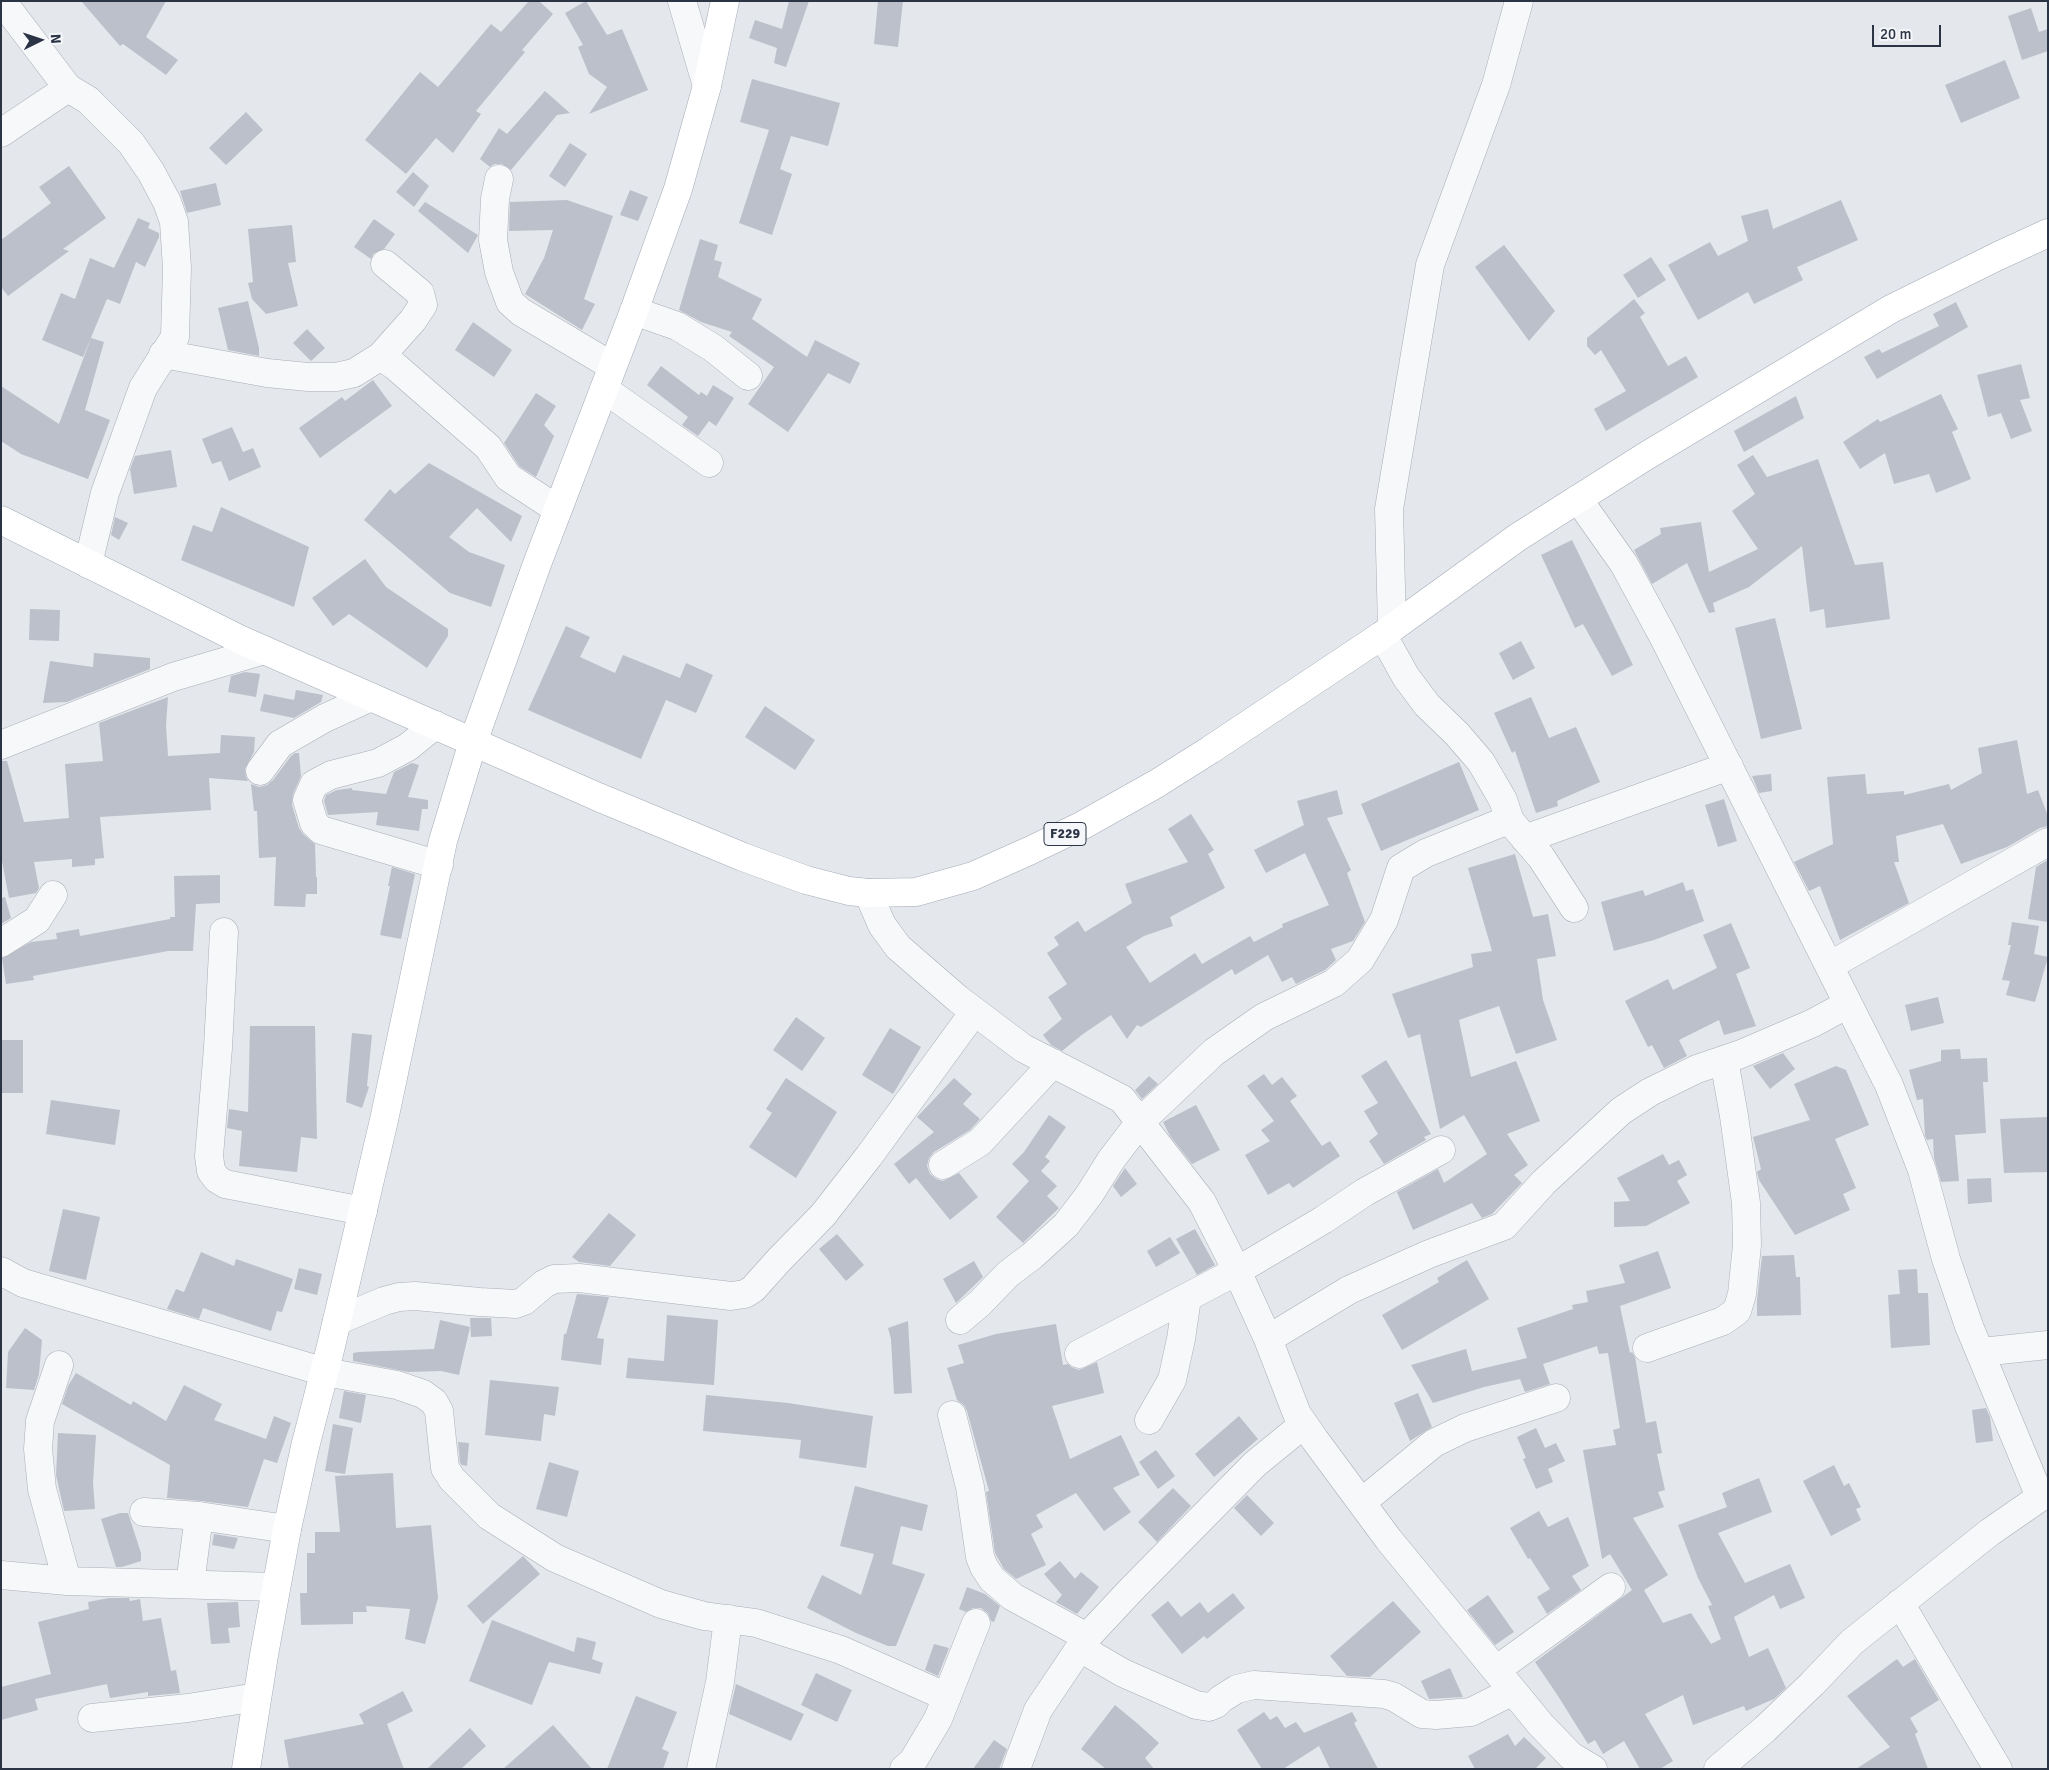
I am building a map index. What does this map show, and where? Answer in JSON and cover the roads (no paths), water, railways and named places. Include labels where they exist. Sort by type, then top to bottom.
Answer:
[{"type":"main road","points":[[246,1769],[287,1529],[305,1447],[325,1372],[363,1211],[444,841],[473,742],[557,509],[634,311],[678,189],[707,86],[724,1]]},
{"type":"main road","name":"F229","points":[[1,520],[264,650],[742,857],[806,880],[849,891],[868,893],[916,892],[973,876],[1083,825],[1156,784],[1386,632],[1518,537],[1654,451],[1892,309],[1998,256],[2048,234]]},
{"type":"street","points":[[2,1],[68,88],[88,100],[131,143],[151,172],[174,222],[177,268],[175,337],[143,388],[105,493],[88,564]]},
{"type":"street","points":[[1519,1],[1496,85],[1430,265],[1389,509],[1386,632],[1391,650],[1406,677],[1427,704],[1457,734],[1481,762],[1503,800],[1517,830],[1541,857],[1574,908]]},
{"type":"street","points":[[685,3],[707,86]]},
{"type":"street","points":[[1,133],[68,88]]},
{"type":"street","points":[[499,179],[495,199],[493,240],[499,272],[510,302],[608,377],[709,463]]},
{"type":"street","points":[[164,354],[267,373],[308,377],[336,377],[354,373],[381,356],[424,305],[420,293],[385,264]]},
{"type":"street","points":[[634,311],[677,326],[713,348],[748,376]]},
{"type":"street","points":[[381,356],[488,447],[508,477],[557,509]]},
{"type":"street","points":[[1578,499],[1624,564],[1729,766],[1889,1085],[1922,1170],[1946,1259],[1969,1326],[2044,1494],[1990,1532],[1852,1642],[1765,1729],[1718,1769]]},
{"type":"street","points":[[1,745],[173,677],[264,650]]},
{"type":"street","points":[[260,771],[280,744],[325,718],[371,697]]},
{"type":"street","points":[[435,725],[408,747],[378,764],[331,776],[314,784],[307,800],[314,823],[321,830],[439,865]]},
{"type":"street","points":[[960,1320],[980,1303],[1008,1274],[1032,1256],[1066,1225],[1140,1122],[1214,1052],[1264,1017],[1334,983],[1360,960],[1384,920],[1402,868],[1426,853],[1498,824],[1517,830],[1729,766]]},
{"type":"street","points":[[1829,966],[2048,842]]},
{"type":"street","points":[[868,893],[882,925],[898,946],[974,1012],[1023,1048],[1122,1099],[1202,1202],[1237,1271],[1268,1339],[1297,1414],[1304,1424],[1389,1540],[1540,1725],[1571,1756],[1593,1769]]},
{"type":"street","points":[[1,943],[37,920],[53,895]]},
{"type":"street","points":[[224,932],[218,1048],[209,1156],[211,1171],[217,1179],[225,1184],[363,1211]]},
{"type":"street","points":[[1268,1339],[1349,1290],[1429,1254],[1504,1226],[1544,1182],[1621,1111],[1650,1092],[1697,1069],[1724,1060],[1812,1022],[1848,1004]]},
{"type":"street","points":[[337,1321],[398,1297],[415,1296],[516,1304],[524,1301],[544,1284],[554,1280],[579,1278],[731,1296],[753,1290],[823,1215],[869,1156],[974,1012]]},
{"type":"street","points":[[1647,1348],[1723,1321],[1737,1311],[1742,1294],[1747,1246],[1746,1202],[1724,1060]]},
{"type":"street","points":[[943,1165],[980,1142],[1053,1063]]},
{"type":"street","points":[[1079,1354],[1237,1271],[1323,1220],[1365,1192],[1441,1150]]},
{"type":"street","points":[[1,1270],[23,1283],[325,1372],[398,1385],[423,1394],[434,1402],[439,1412],[446,1468],[452,1480],[489,1516],[555,1558],[661,1604],[704,1616],[756,1622],[840,1650],[947,1697]]},
{"type":"street","points":[[1149,1420],[1172,1380],[1187,1298]]},
{"type":"street","points":[[1981,1352],[2048,1345]]},
{"type":"street","points":[[59,1365],[40,1421],[38,1449],[42,1489],[67,1580]]},
{"type":"street","points":[[1362,1502],[1434,1443],[1465,1428],[1556,1398]]},
{"type":"street","points":[[952,1415],[970,1487],[980,1557],[984,1567],[992,1579],[1013,1597],[1083,1643],[1123,1673],[1196,1706],[1209,1707],[1237,1688],[1254,1685],[1384,1694],[1394,1697],[1422,1714],[1436,1715],[1471,1712],[1513,1691]]},
{"type":"street","points":[[1016,1769],[1038,1710],[1083,1643],[1130,1591],[1255,1464],[1304,1424]]},
{"type":"street","points":[[144,1512],[199,1516],[287,1529]]},
{"type":"street","points":[[190,1584],[199,1516]]},
{"type":"street","points":[[1,1575],[67,1580],[276,1587]]},
{"type":"street","points":[[1496,1670],[1611,1588]]},
{"type":"street","points":[[1900,1603],[1998,1769]]},
{"type":"street","points":[[701,1769],[720,1682],[728,1619]]},
{"type":"street","points":[[904,1769],[913,1761],[933,1727],[976,1624]]},
{"type":"street","points":[[92,1718],[188,1708],[257,1697]]}]
